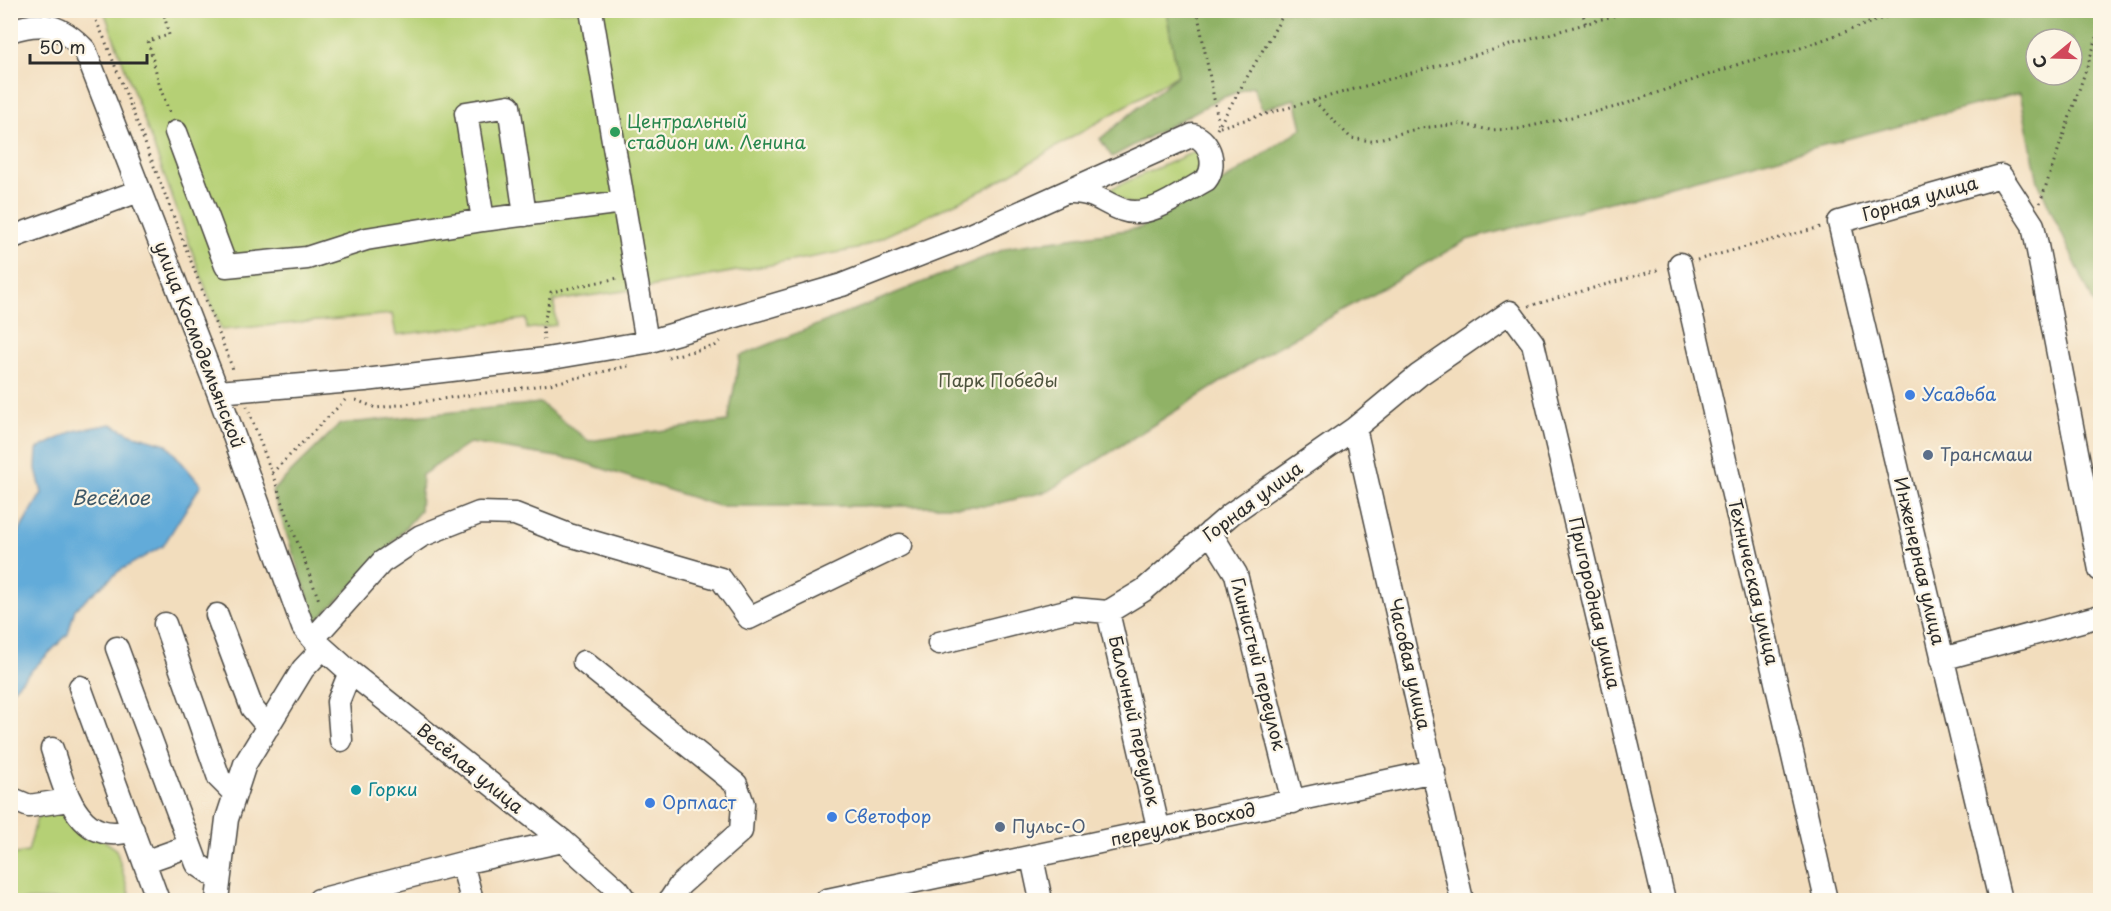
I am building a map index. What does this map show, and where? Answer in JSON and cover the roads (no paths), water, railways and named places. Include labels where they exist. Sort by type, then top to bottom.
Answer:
[{"type":"street","points":[[591,10],[647,342]]},
{"type":"street","name":"улица Космодемьянской","points":[[10,31],[31,24],[49,26],[63,31],[85,50],[218,392],[303,627],[321,637]]},
{"type":"street","points":[[483,220],[466,113],[509,106],[525,215]]},
{"type":"street","points":[[176,132],[226,266],[307,258],[366,239],[483,220],[623,202]]},
{"type":"street","points":[[218,392],[365,380],[546,359],[647,342],[842,285],[1071,192],[1193,135],[1205,142],[1212,159],[1210,174],[1206,180],[1147,212],[1124,211],[1091,192],[1071,192]]},
{"type":"street","name":"Горная улица","points":[[1839,222],[2001,176],[2033,225],[2100,570]]},
{"type":"street","points":[[10,238],[140,191]]},
{"type":"street","name":"Инженерная улица","points":[[1839,222],[2000,900]]},
{"type":"street","name":"Техническая улица","points":[[1680,264],[1826,900]]},
{"type":"street","name":"Горная улица","points":[[1108,612],[1144,590],[1231,514],[1355,428],[1419,375],[1510,312]]},
{"type":"street","name":"Пригородная улица","points":[[1510,312],[1533,343],[1664,900]]},
{"type":"street","name":"Часовая улица","points":[[1355,428],[1462,900]]},
{"type":"street","points":[[217,900],[227,819],[245,764],[321,637],[382,562],[421,536],[479,513],[515,514],[570,535],[721,579],[749,618],[900,545]]},
{"type":"street","name":"Глинистый переулок","points":[[1210,532],[1236,574],[1293,802]]},
{"type":"street","points":[[939,643],[1074,609],[1108,612]]},
{"type":"street","name":"Балочный переулок","points":[[1108,612],[1159,831]]},
{"type":"street","points":[[217,615],[252,708],[268,727]]},
{"type":"street","points":[[1942,659],[2100,616]]},
{"type":"street","points":[[165,624],[219,778],[235,794]]},
{"type":"street","name":"Весёлая улица","points":[[321,637],[350,672],[563,841],[618,890],[625,900]]},
{"type":"street","points":[[117,648],[189,846],[197,864],[218,878]]},
{"type":"street","points":[[584,662],[736,784],[743,804],[741,831],[680,885],[670,900]]},
{"type":"street","points":[[341,740],[338,702],[350,672]]},
{"type":"street","points":[[80,687],[158,900]]},
{"type":"street","points":[[52,749],[70,805],[96,831],[116,835],[133,830]]},
{"type":"street","name":"переулок Восход","points":[[827,900],[1434,771]]},
{"type":"street","points":[[10,798],[29,806],[69,800]]},
{"type":"street","points":[[319,900],[462,863],[563,841]]},
{"type":"street","points":[[144,862],[189,846]]},
{"type":"street","points":[[1032,858],[1041,900]]},
{"type":"street","points":[[462,863],[472,900]]},
{"type":"water","name":"Весёлое","points":[[111,424],[131,434],[166,444],[201,485],[163,546],[119,571],[75,609],[68,634],[11,691],[11,545],[42,493],[36,469],[37,449],[74,431]]},
{"type":"place","name":"Центральный стадион им. Ленина","points":[[615,132]]},
{"type":"place","name":"Усадьба","points":[[1910,395]]},
{"type":"place","name":"Трансмаш","points":[[1928,455]]},
{"type":"place","name":"Горки","points":[[356,790]]},
{"type":"place","name":"Орпласт","points":[[650,803]]},
{"type":"place","name":"Светофор","points":[[832,817]]},
{"type":"place","name":"Пульс-О","points":[[1000,827]]},
{"type":"park label","name":"Парк Победы","points":[[998,381]]}]
